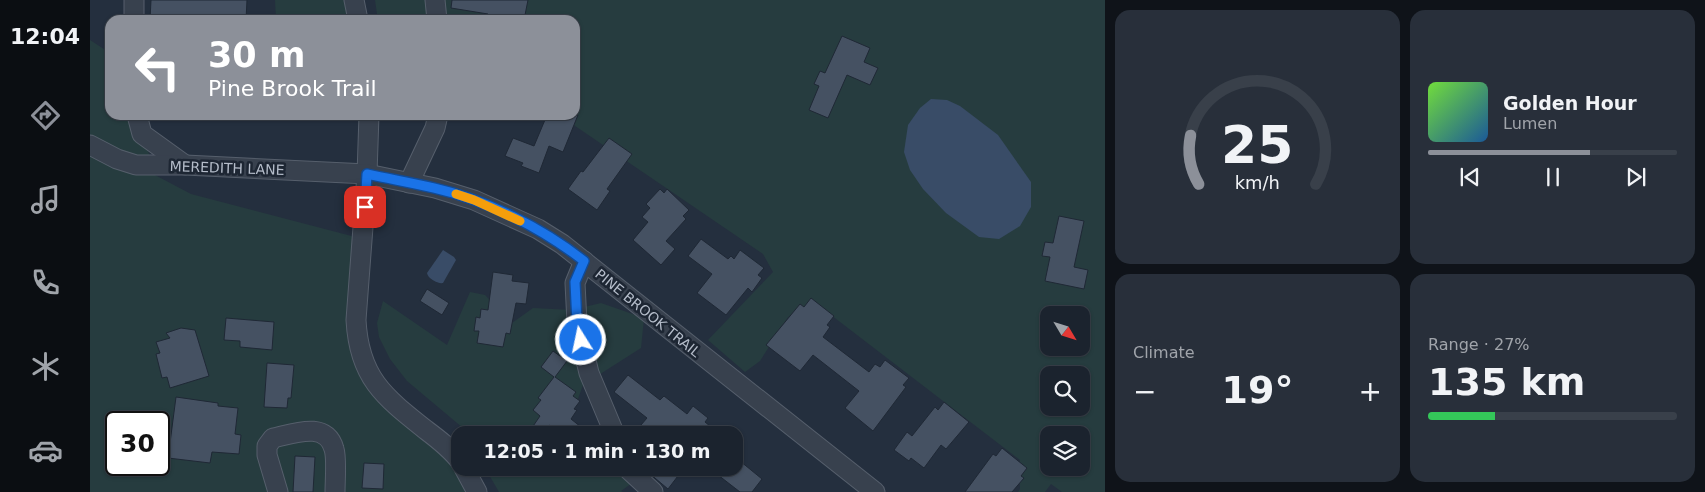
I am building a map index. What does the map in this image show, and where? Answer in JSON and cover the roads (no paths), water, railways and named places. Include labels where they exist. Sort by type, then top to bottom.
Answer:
[{"type":"street","points":[[134,0],[134,15]]},
{"type":"street","points":[[354,0],[357,15]]},
{"type":"street","points":[[435,0],[436,15]]},
{"type":"street","points":[[138,120],[142,134],[185,165]]},
{"type":"street","points":[[369,120],[367,174],[356,320],[357,339],[362,359],[371,378],[382,393],[451,449]]},
{"type":"street","points":[[409,184],[437,120]]},
{"type":"street","name":"MEREDITH LANE","points":[[90,145],[117,159],[136,165],[185,165],[367,174]]},
{"type":"street","name":"PINE BROOK TRAIL","points":[[367,174],[435,188],[474,200],[538,229],[562,244],[875,492]]},
{"type":"street","points":[[584,261],[575,282],[577,323],[589,373],[611,426]]},
{"type":"street","points":[[278,492],[267,455],[267,446],[273,438],[307,430],[319,431],[327,436],[334,449],[335,492]]},
{"type":"street","points":[[468,476],[477,492]]},
{"type":"street","points":[[636,476],[653,492]]},
{"type":"water","points":[[931,99],[947,100],[960,106],[998,135],[1031,182],[1031,207],[1020,226],[999,239],[979,237],[946,213],[923,189],[910,170],[904,152],[908,125],[920,108]]},
{"type":"water","points":[[443,250],[456,260],[443,283],[441,283],[431,279],[427,273]]}]
